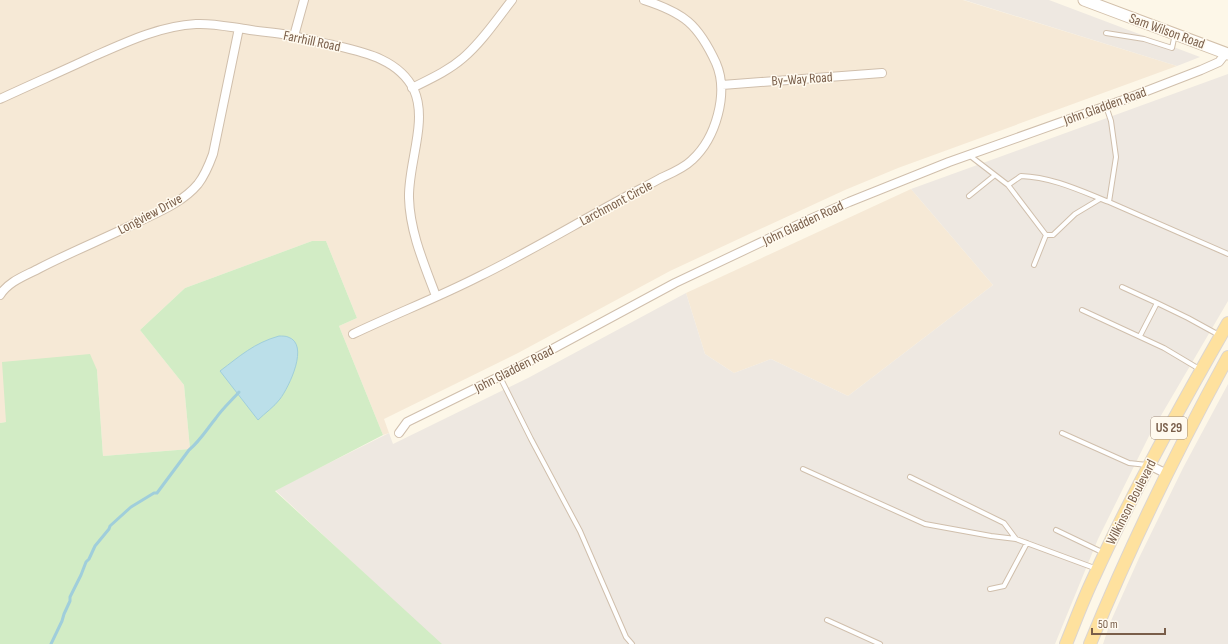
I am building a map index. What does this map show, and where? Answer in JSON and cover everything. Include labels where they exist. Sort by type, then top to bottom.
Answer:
[{"type":"main road","name":"Wilkinson Boulevard","points":[[1066,644],[1097,569],[1149,465],[1228,323]]},
{"type":"main road","name":"Wilkinson Boulevard","points":[[1090,644],[1113,588],[1192,422],[1228,357]]},
{"type":"street","points":[[294,36],[304,0]]},
{"type":"street","points":[[412,88],[445,71],[463,58],[475,46],[512,0]]},
{"type":"street","name":"Larchmont Circle","points":[[353,334],[480,276],[692,161],[700,151],[715,124],[721,100],[722,85],[717,65],[702,36],[690,23],[674,12],[644,0]]},
{"type":"street","name":"Sam Wilson Road","points":[[1084,0],[1227,53]]},
{"type":"street","name":"Farrhill Road","points":[[0,99],[122,44],[156,32],[199,23],[294,36],[378,57],[397,70],[412,88],[418,104],[419,117],[410,189],[411,215],[421,257],[436,296]]},
{"type":"street","name":"Longview Drive","points":[[0,295],[6,287],[13,282],[158,213],[191,192],[198,184],[209,166],[213,154],[239,28]]},
{"type":"street","name":"John Gladden Road","points":[[399,433],[407,422],[500,377],[676,283],[849,202],[969,155],[1201,70],[1219,62],[1227,53]]},
{"type":"street","name":"By-Way Road","points":[[722,85],[882,73]]},
{"type":"street","points":[[1149,465],[1167,474]]},
{"type":"lane","points":[[1106,33],[1144,39],[1172,48],[1176,34]]},
{"type":"lane","points":[[1106,106],[1111,121],[1116,157],[1109,202]]},
{"type":"lane","points":[[969,155],[1008,186],[1046,235]]},
{"type":"lane","points":[[969,196],[995,175]]},
{"type":"lane","points":[[1008,186],[1021,176],[1034,176],[1070,187],[1109,202],[1228,254]]},
{"type":"lane","points":[[1046,235],[1053,234],[1075,214],[1100,199]]},
{"type":"lane","points":[[1034,265],[1046,235]]},
{"type":"lane","points":[[1122,287],[1188,318],[1221,336]]},
{"type":"lane","points":[[1140,336],[1157,303]]},
{"type":"lane","points":[[1082,310],[1164,348],[1201,370]]},
{"type":"lane","points":[[500,377],[580,531],[626,636],[632,644]]},
{"type":"lane","points":[[1062,432],[1129,463],[1149,465]]},
{"type":"lane","points":[[803,469],[924,524],[1016,539],[1097,569]]},
{"type":"lane","points":[[910,477],[1004,523],[1016,539]]},
{"type":"lane","points":[[1056,530],[1105,553]]},
{"type":"lane","points":[[990,589],[1004,586],[1028,543]]},
{"type":"lane","points":[[827,620],[880,644]]},
{"type":"shaded area","points":[[0,0],[963,0],[1177,66],[898,168],[845,190],[745,236],[670,271],[518,353],[384,419],[389,433],[383,435],[339,326],[357,318],[326,241],[312,241],[185,288],[140,330],[184,385],[190,449],[103,456],[97,370],[6,422],[0,423]]},
{"type":"shaded area","points":[[964,0],[1049,0],[1200,57],[1177,66]]},
{"type":"shaded area","points":[[1228,74],[1228,301],[1149,436],[1098,539],[1055,644],[440,644],[275,490],[389,433],[393,444],[528,378],[686,293],[705,354],[734,373],[771,359],[848,396],[993,285],[911,189]]},
{"type":"shaded area","points":[[911,189],[993,285],[848,396],[771,359],[734,373],[705,354],[686,293]]},
{"type":"shaded area","points":[[1228,384],[1228,644],[1103,644],[1110,623],[1139,558],[1183,468]]},
{"type":"green space","points":[[312,241],[326,241],[357,318],[339,326],[383,435],[275,491],[442,644],[0,644],[0,423],[6,422],[2,362],[90,354],[97,370],[103,456],[190,449],[184,385],[140,330],[185,288]]},
{"type":"water","points":[[279,336],[287,337],[294,341],[297,348],[298,357],[296,366],[280,399],[258,420],[220,371],[255,346]]},
{"type":"waterway","points":[[51,644],[62,621],[70,601],[70,597],[95,546],[110,526],[131,507],[154,493],[157,493],[189,450],[200,439],[221,411],[239,392]]}]
